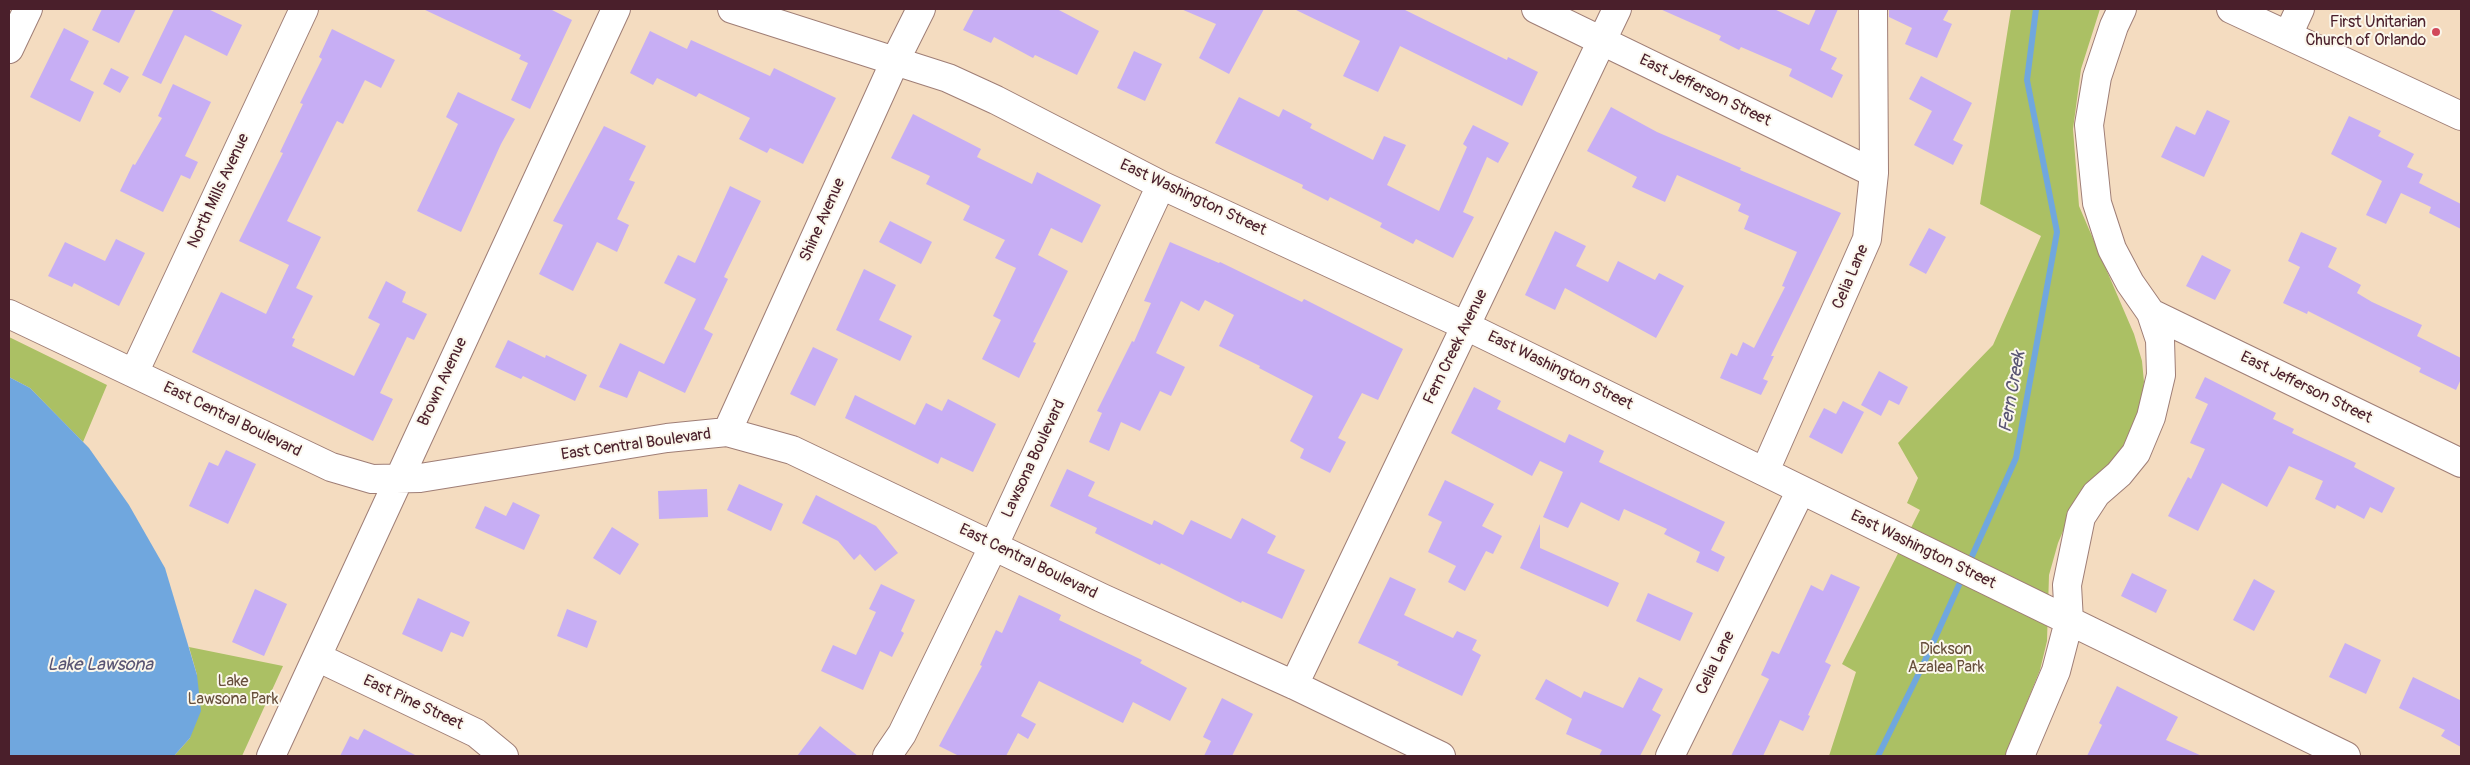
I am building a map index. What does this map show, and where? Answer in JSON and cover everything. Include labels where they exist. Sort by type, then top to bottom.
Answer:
[{"type":"street","points":[[9,49],[28,9]]},
{"type":"street","name":"North Mills Avenue","points":[[134,373],[304,9]]},
{"type":"street","name":"Brown Avenue","points":[[271,756],[616,9]]},
{"type":"street","name":"East Washington Street","points":[[732,9],[948,78],[996,100],[1161,185],[1466,326],[2346,756]]},
{"type":"street","name":"Shine Avenue","points":[[727,432],[895,61],[922,9]]},
{"type":"street","name":"East Jefferson Street","points":[[1536,9],[1874,173]]},
{"type":"street","name":"Fern Creek Avenue","points":[[1294,685],[1617,9]]},
{"type":"street","name":"Celia Lane","points":[[1765,471],[1868,239],[1874,173],[1873,9]]},
{"type":"street","points":[[2020,756],[2056,671],[2069,621],[2067,585],[2081,517],[2096,494],[2119,474],[2136,453],[2151,417],[2161,375],[2160,340],[2151,313],[2130,283],[2112,249],[2097,204],[2089,125],[2098,78],[2114,26],[2122,9]]},
{"type":"street","points":[[2232,9],[2461,116]]},
{"type":"street","points":[[2288,35],[2300,9]]},
{"type":"street","name":"Lawsona Boulevard","points":[[887,756],[902,734],[994,545],[1161,185]]},
{"type":"street","name":"East Jefferson Street","points":[[2151,313],[2461,463]]},
{"type":"street","name":"East Central Boulevard","points":[[9,314],[331,467],[372,479],[398,480],[482,469],[667,438],[727,432],[792,450],[1294,685],[1441,756]]},
{"type":"street","name":"Celia Lane","points":[[1670,756],[1801,490]]},
{"type":"street","name":"East Pine Street","points":[[317,657],[476,733],[504,756]]},
{"type":"green space","name":"Dickson Azalea Park","points":[[2011,9],[2100,9],[2081,69],[2073,129],[2079,206],[2134,334],[2142,361],[2144,382],[2140,409],[2132,432],[2120,454],[2097,476],[2069,517],[2058,543],[2049,575],[2047,641],[2040,670],[2005,756],[1829,756],[1856,672],[1842,664],[1920,510],[1907,503],[1918,478],[1898,443],[1993,345],[2041,236],[1980,204]]},
{"type":"green space","points":[[9,337],[107,385],[83,442],[30,388],[9,377]]},
{"type":"green space","name":"Lake Lawsona Park","points":[[189,647],[283,666],[242,756],[174,756],[190,738],[197,675]]},
{"type":"water","name":"Lake Lawsona","points":[[9,377],[30,388],[89,448],[129,505],[165,568],[197,675],[201,711],[190,738],[174,756],[9,756]]},
{"type":"building","points":[[102,9],[136,9],[119,43],[92,30]]},
{"type":"building","points":[[174,9],[208,9],[242,25],[227,56],[185,35],[161,84],[142,75]]},
{"type":"building","points":[[423,9],[550,9],[572,20],[530,109],[511,100],[528,63],[519,59],[521,55]]},
{"type":"building","points":[[974,9],[1057,9],[1099,31],[1077,75],[1035,55],[1033,58],[994,37],[991,43],[963,30]]},
{"type":"building","points":[[1181,9],[1264,9],[1229,74],[1199,58],[1216,24]]},
{"type":"building","points":[[1294,9],[1403,9],[1507,60],[1508,57],[1538,72],[1522,106],[1400,46],[1378,92],[1343,76],[1360,41]]},
{"type":"building","points":[[1660,9],[1774,9],[1809,25],[1816,9],[1838,9],[1820,50],[1837,58],[1831,69],[1843,75],[1832,98],[1789,76],[1792,69],[1741,47],[1739,50],[1719,40],[1721,36]]},
{"type":"building","points":[[1889,9],[1949,9],[1943,20],[1952,24],[1937,58],[1905,44],[1912,28],[1889,17]]},
{"type":"building","points":[[64,28],[89,41],[70,80],[94,92],[80,122],[30,97]]},
{"type":"building","points":[[332,29],[395,60],[381,88],[365,80],[343,124],[337,121],[287,221],[321,237],[296,288],[313,296],[292,338],[295,339],[292,346],[354,376],[380,324],[368,318],[386,281],[406,292],[402,302],[427,314],[414,340],[407,337],[380,393],[393,399],[373,441],[192,352],[221,292],[266,314],[289,265],[239,241],[283,153],[280,152],[303,104],[300,103],[322,59],[319,57]]},
{"type":"building","points":[[650,31],[687,49],[691,40],[770,76],[774,68],[836,98],[803,164],[770,148],[767,153],[739,139],[750,118],[699,93],[696,97],[657,78],[653,85],[630,73]]},
{"type":"building","points":[[1134,51],[1162,64],[1145,101],[1117,88]]},
{"type":"building","points":[[111,68],[129,77],[120,93],[103,84]]},
{"type":"building","points":[[1921,76],[1972,103],[1953,140],[1963,145],[1953,165],[1914,145],[1932,111],[1909,99]]},
{"type":"building","points":[[173,84],[211,102],[185,156],[198,162],[190,179],[181,175],[163,212],[120,191],[133,164],[135,165],[162,118],[158,116]]},
{"type":"building","points":[[458,92],[515,119],[501,144],[461,232],[417,211],[458,124],[446,117]]},
{"type":"building","points":[[1239,97],[1279,117],[1283,109],[1312,124],[1310,128],[1373,160],[1384,136],[1406,145],[1387,185],[1439,211],[1467,147],[1463,144],[1473,125],[1509,143],[1498,163],[1487,157],[1463,212],[1474,217],[1453,258],[1416,239],[1413,244],[1380,227],[1382,223],[1330,197],[1328,201],[1302,188],[1303,185],[1215,143]]},
{"type":"building","points":[[1611,107],[1657,132],[1841,213],[1771,356],[1774,356],[1763,379],[1768,381],[1761,395],[1720,378],[1731,353],[1737,356],[1743,342],[1754,348],[1785,287],[1782,286],[1797,252],[1744,229],[1749,216],[1738,211],[1741,204],[1677,175],[1665,202],[1632,187],[1637,177],[1587,151]]},
{"type":"building","points":[[2207,110],[2230,121],[2204,177],[2161,157],[2176,126],[2195,135]]},
{"type":"building","points":[[913,114],[981,149],[977,157],[1032,184],[1037,172],[1101,205],[1082,243],[1051,228],[1038,255],[1068,271],[1033,342],[1036,343],[1019,378],[982,359],[1001,320],[993,316],[1016,268],[995,258],[1005,240],[963,220],[970,206],[926,184],[930,176],[891,158]]},
{"type":"building","points":[[2349,116],[2381,131],[2378,136],[2414,154],[2407,167],[2423,174],[2419,183],[2461,204],[2461,229],[2429,213],[2431,207],[2401,193],[2386,224],[2366,215],[2382,181],[2331,154]]},
{"type":"building","points":[[604,126],[646,146],[629,180],[635,182],[617,219],[629,225],[617,252],[597,242],[573,291],[539,274],[563,225],[553,221]]},
{"type":"building","points":[[730,186],[761,201],[724,277],[728,279],[704,329],[713,334],[685,393],[639,371],[627,398],[599,387],[620,343],[664,364],[696,299],[664,283],[678,255],[695,263]]},
{"type":"building","points":[[890,221],[932,242],[921,264],[879,242]]},
{"type":"building","points":[[1929,228],[1946,237],[1926,274],[1909,265]]},
{"type":"building","points":[[1555,231],[1586,246],[1576,266],[1608,282],[1618,261],[1655,280],[1659,273],[1684,286],[1656,338],[1565,288],[1555,310],[1525,295]]},
{"type":"building","points":[[2301,232],[2337,248],[2328,267],[2361,285],[2357,293],[2422,325],[2417,336],[2461,358],[2461,379],[2456,390],[2419,372],[2421,368],[2308,311],[2307,314],[2283,303],[2300,267],[2288,261]]},
{"type":"building","points":[[116,239],[145,253],[119,306],[74,283],[72,287],[48,276],[65,242],[105,261]]},
{"type":"building","points":[[1170,242],[1220,262],[1302,302],[1304,299],[1403,349],[1378,400],[1362,393],[1338,438],[1346,442],[1330,473],[1300,458],[1304,449],[1290,441],[1313,396],[1259,368],[1260,366],[1219,346],[1234,315],[1205,300],[1199,311],[1181,301],[1156,353],[1185,367],[1171,396],[1160,391],[1140,431],[1121,422],[1109,451],[1089,442],[1102,413],[1097,411],[1132,341],[1134,342],[1151,303],[1144,301]]},
{"type":"building","points":[[2202,255],[2231,270],[2215,300],[2186,286]]},
{"type":"building","points":[[864,269],[896,285],[879,320],[912,336],[900,361],[836,330]]},
{"type":"building","points":[[508,340],[545,358],[546,355],[587,375],[575,401],[523,376],[521,379],[495,367]]},
{"type":"building","points":[[813,347],[838,359],[815,406],[790,394]]},
{"type":"building","points":[[1879,371],[1908,387],[1899,405],[1889,400],[1881,416],[1861,405]]},
{"type":"building","points":[[2205,377],[2276,413],[2273,419],[2294,429],[2292,433],[2356,463],[2354,467],[2395,488],[2382,513],[2370,507],[2364,519],[2337,505],[2335,509],[2315,499],[2323,481],[2289,466],[2267,507],[2222,483],[2198,531],[2168,516],[2188,477],[2191,479],[2205,449],[2190,443],[2208,404],[2195,398]]},
{"type":"building","points":[[1474,387],[1501,401],[1497,409],[1565,443],[1569,434],[1604,451],[1599,462],[1725,522],[1711,550],[1725,557],[1718,572],[1696,562],[1700,552],[1664,534],[1667,529],[1624,509],[1619,521],[1581,502],[1568,528],[1543,517],[1563,472],[1540,461],[1532,476],[1451,433]]},
{"type":"building","points":[[855,395],[915,425],[926,403],[942,411],[948,399],[996,424],[973,472],[941,457],[938,464],[845,418]]},
{"type":"building","points":[[1843,401],[1864,412],[1842,454],[1809,437],[1824,408],[1836,414]]},
{"type":"building","points":[[226,450],[256,464],[228,524],[189,506],[209,462],[218,466]]},
{"type":"building","points":[[1067,469],[1095,482],[1088,496],[1152,525],[1154,520],[1183,535],[1191,520],[1231,539],[1242,518],[1276,536],[1267,553],[1305,570],[1282,619],[1242,601],[1241,603],[1161,563],[1160,565],[1095,533],[1097,528],[1050,506]]},
{"type":"building","points":[[1445,480],[1494,504],[1482,526],[1502,536],[1493,554],[1486,551],[1465,591],[1448,582],[1456,566],[1428,552],[1442,522],[1428,515]]},
{"type":"building","points":[[739,484],[783,504],[771,531],[727,510]]},
{"type":"building","points":[[707,489],[708,517],[659,519],[658,491]]},
{"type":"building","points":[[816,495],[876,526],[898,553],[875,571],[860,554],[854,560],[838,541],[802,523]]},
{"type":"building","points":[[513,502],[540,515],[524,550],[475,528],[485,506],[506,516]]},
{"type":"building","points":[[1540,524],[1540,548],[1619,583],[1608,607],[1520,568]]},
{"type":"building","points":[[612,527],[639,544],[620,575],[593,558]]},
{"type":"building","points":[[2132,573],[2167,590],[2156,613],[2121,596]]},
{"type":"building","points":[[1831,574],[1860,587],[1825,662],[1831,665],[1808,715],[1810,716],[1803,731],[1780,720],[1763,756],[1731,756],[1769,679],[1761,675],[1772,651],[1779,654],[1811,585],[1823,591]]},
{"type":"building","points":[[1390,577],[1416,589],[1404,615],[1453,638],[1457,631],[1477,640],[1472,650],[1481,655],[1462,696],[1397,665],[1399,662],[1358,643]]},
{"type":"building","points":[[2254,579],[2275,591],[2254,631],[2233,620]]},
{"type":"building","points":[[881,584],[915,600],[901,631],[904,633],[892,657],[880,651],[863,690],[821,671],[833,645],[856,655],[876,612],[869,609]]},
{"type":"building","points":[[255,589],[287,604],[264,656],[232,642]]},
{"type":"building","points":[[1648,593],[1693,613],[1680,641],[1636,621]]},
{"type":"building","points":[[1019,595],[1061,615],[1059,620],[1142,660],[1140,663],[1187,688],[1170,721],[1133,702],[1123,723],[1039,681],[1021,716],[1036,724],[1028,739],[1018,733],[1006,756],[959,756],[939,746],[982,666],[980,665],[996,630],[1002,633]]},
{"type":"building","points":[[418,598],[470,622],[463,637],[451,632],[442,652],[402,634]]},
{"type":"building","points":[[567,609],[597,621],[587,648],[557,636]]},
{"type":"building","points":[[2345,643],[2381,660],[2366,694],[2329,677]]},
{"type":"building","points":[[1639,677],[1663,689],[1652,710],[1661,715],[1640,756],[1599,756],[1602,750],[1566,734],[1572,719],[1535,699],[1546,679],[1581,698],[1584,691],[1623,708]]},
{"type":"building","points":[[2413,677],[2460,700],[2461,698],[2461,747],[2441,736],[2445,730],[2399,708]]},
{"type":"building","points":[[2117,686],[2178,717],[2166,740],[2202,756],[2087,756],[2102,725],[2099,723]]},
{"type":"building","points":[[1222,698],[1253,714],[1232,756],[1204,756],[1211,741],[1203,737]]},
{"type":"building","points":[[820,726],[858,756],[797,756]]},
{"type":"building","points":[[364,729],[417,756],[340,756],[350,736],[358,740]]},
{"type":"waterway","name":"Fern Creek","points":[[1968,565],[2016,458],[2057,232],[2027,80],[2036,9]]},
{"type":"waterway","name":"Fern Creek","points":[[1878,756],[1923,665],[1963,576]]},
{"type":"place","name":"First Unitarian Church of Orlando","points":[[2436,32]]}]
